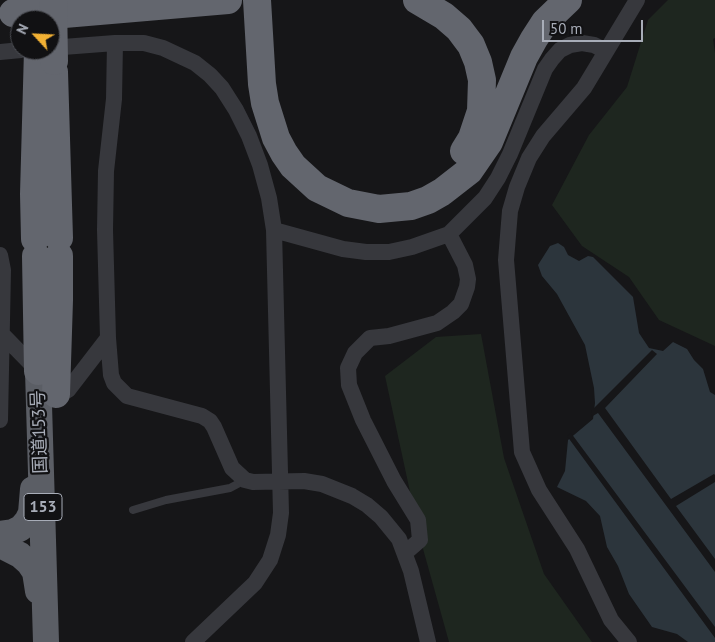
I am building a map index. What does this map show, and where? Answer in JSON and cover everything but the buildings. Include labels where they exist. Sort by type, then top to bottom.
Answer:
[{"type":"highway","points":[[24,10],[37,0]]},
{"type":"highway","points":[[60,11],[152,0]]},
{"type":"highway","points":[[60,14],[228,0]]},
{"type":"highway","points":[[265,10],[282,102],[294,138],[303,153],[322,171],[344,184],[359,189],[392,192],[423,184],[451,165],[472,138],[478,125],[481,111],[482,80],[478,62],[471,45],[459,29],[444,16],[417,0]]},
{"type":"highway","points":[[265,10],[265,103],[276,138],[293,166],[317,188],[348,203],[364,207],[396,208],[428,200],[469,172],[489,142],[524,57],[534,39],[545,22],[568,0]]},
{"type":"highway","points":[[38,371],[47,247],[40,60]]},
{"type":"highway","points":[[47,247],[59,300],[56,394]]},
{"type":"highway","name":"153","points":[[0,534],[13,532],[21,528],[31,513],[38,371]]},
{"type":"highway","name":"国道153号","points":[[38,371],[46,642]]},
{"type":"highway","name":"国道153号","points":[[56,394],[60,642]]},
{"type":"highway","points":[[0,546],[20,555],[29,562],[35,572],[40,642]]},
{"type":"street","points":[[629,642],[611,620],[578,549],[539,490],[522,452],[506,260],[510,211],[517,187],[530,158],[543,136],[584,88],[637,0]]},
{"type":"street","points":[[115,43],[114,99],[106,172],[108,338],[114,383],[127,396],[202,416],[210,421],[232,468],[245,480],[253,482],[304,481],[322,484],[352,496],[381,517],[399,539],[405,553],[428,642]]},
{"type":"street","points":[[60,51],[115,43],[144,43],[163,48],[195,63],[210,74],[222,88],[241,118],[260,165],[270,198],[274,230],[281,513],[278,535],[270,560],[254,583],[193,642]]},
{"type":"street","points":[[274,230],[342,249],[366,252],[389,252],[412,247],[449,234],[485,198],[498,178],[510,154],[542,76],[552,59],[560,50],[570,44],[594,45],[606,51]]},
{"type":"street","points":[[405,553],[420,540],[418,520],[394,480],[363,420],[349,385],[348,368],[355,352],[370,338],[389,336],[436,323],[453,312],[461,304],[468,279],[465,265],[449,234]]},
{"type":"street","points":[[0,255],[2,270],[0,418]]},
{"type":"street","points":[[2,334],[38,371]]},
{"type":"street","points":[[56,394],[68,390],[108,338]]},
{"type":"lane","points":[[133,510],[166,500],[230,488],[245,480]]},
{"type":"shaded area","points":[[668,0],[715,0],[715,38],[713,39],[715,53],[715,346],[659,320],[629,277],[582,246],[552,205],[589,135],[627,87],[648,20]]},
{"type":"shaded area","points":[[558,243],[564,247],[568,255],[579,261],[588,256],[593,257],[633,297],[639,333],[649,348],[663,351],[673,342],[687,349],[703,369],[710,392],[715,395],[715,642],[688,642],[677,634],[652,627],[629,594],[618,566],[607,547],[600,516],[586,501],[557,487],[565,471],[568,440],[593,419],[595,403],[594,388],[585,345],[557,294],[542,276],[538,265],[550,246]]},
{"type":"shaded area","points":[[481,334],[504,458],[544,574],[592,642],[449,642],[420,538],[385,376],[436,337]]},
{"type":"pier","points":[[652,350],[657,354],[605,408],[671,499],[715,475],[715,482],[676,506],[715,559],[715,572],[598,413],[591,417],[592,410]]},
{"type":"pier","points":[[571,433],[715,627],[715,638],[567,436]]}]
